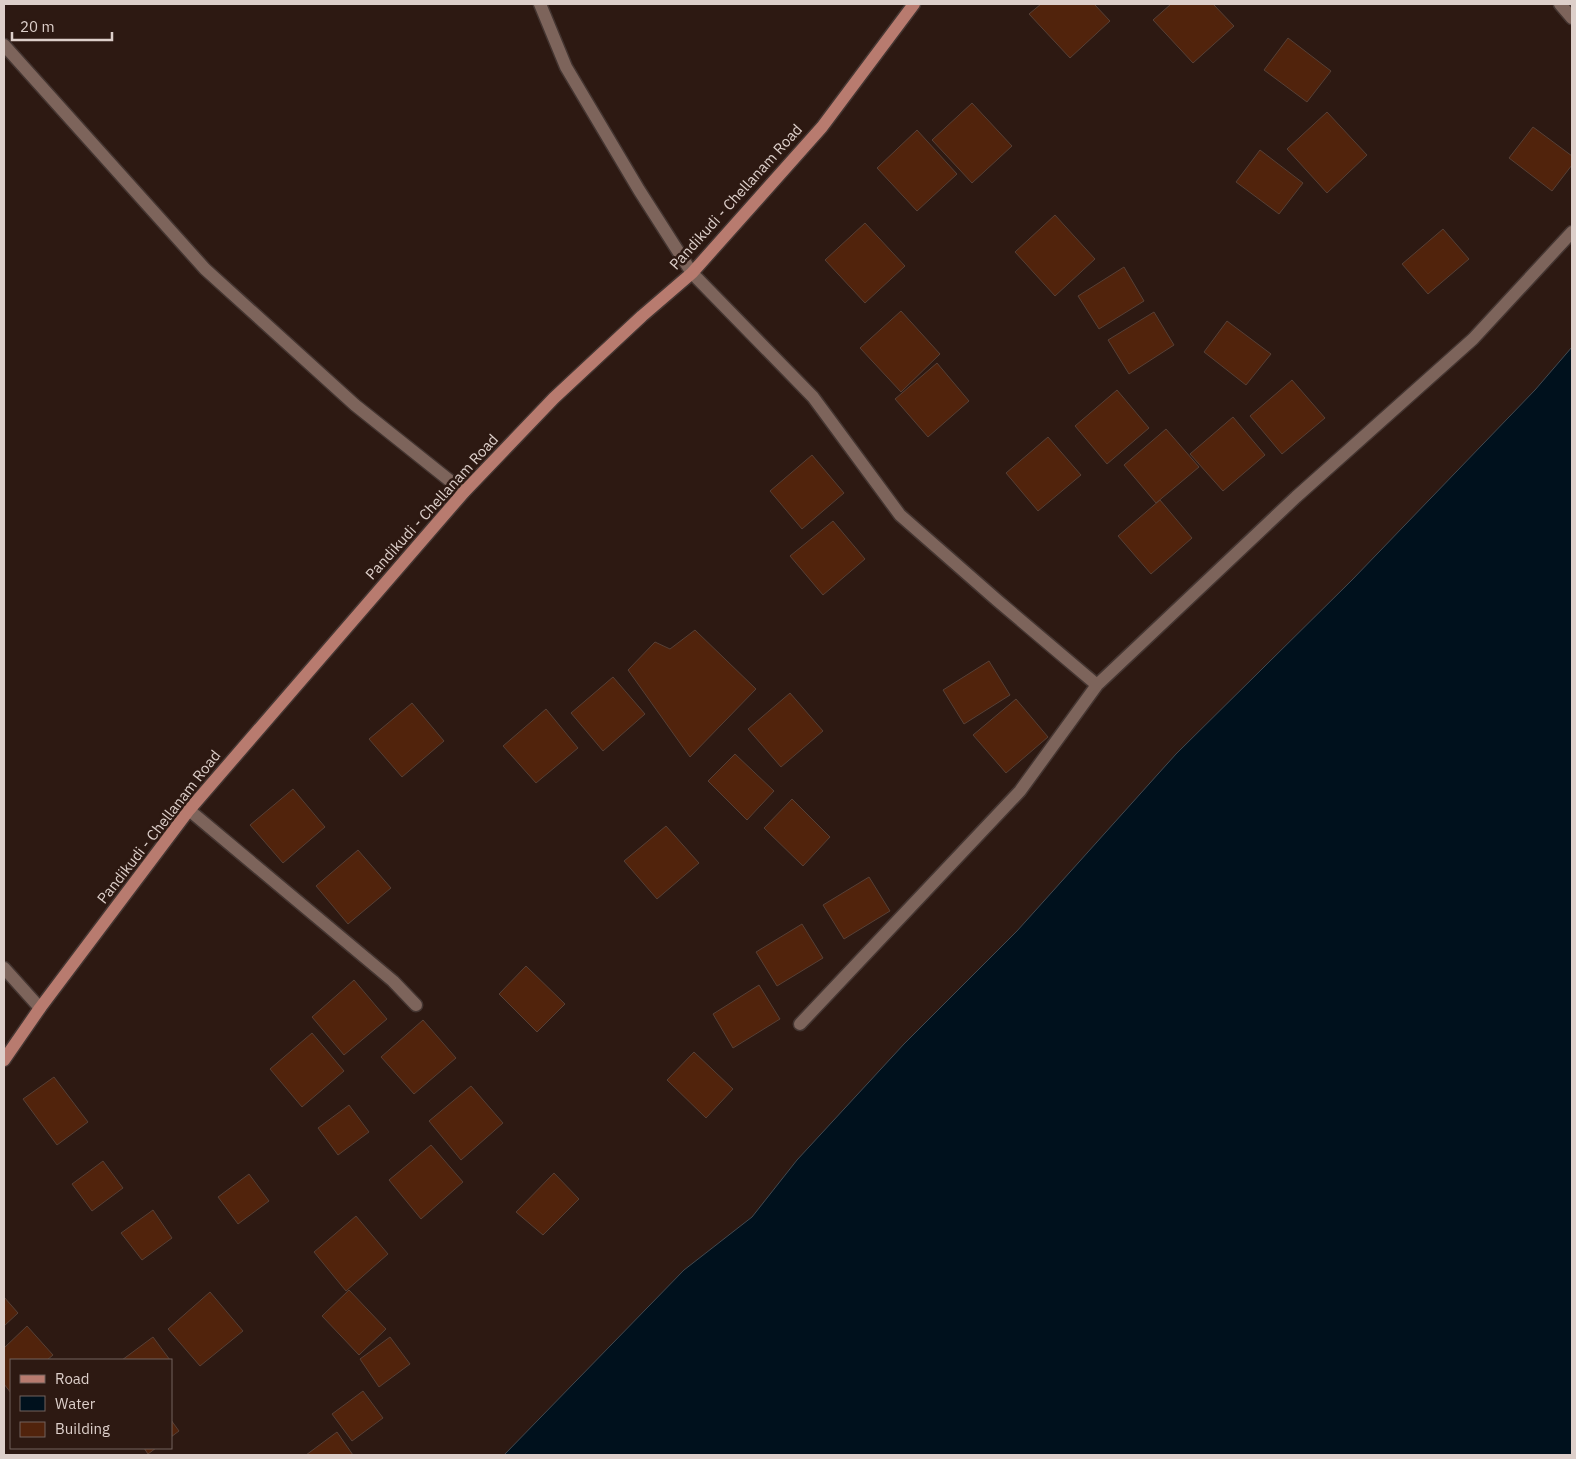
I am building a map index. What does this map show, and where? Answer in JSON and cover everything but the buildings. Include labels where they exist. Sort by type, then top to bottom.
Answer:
[{"type":"main road","name":"Pandikudi - Chellanam Road","points":[[4,1060],[40,1008],[189,810],[464,492],[554,398],[642,316],[692,273],[822,127],[914,4]]},
{"type":"street","points":[[540,4],[566,67],[639,190],[692,273],[813,397],[900,515],[1097,685]]},
{"type":"street","points":[[1560,4],[1572,18]]},
{"type":"street","points":[[4,45],[205,269],[355,405],[464,492]]},
{"type":"street","points":[[800,1024],[1020,791],[1097,685],[1296,497],[1473,339],[1572,232]]},
{"type":"street","points":[[189,810],[393,981],[416,1005]]},
{"type":"street","points":[[4,968],[40,1008]]},
{"type":"water","points":[[1572,347],[1572,1455],[504,1455],[684,1270],[752,1217],[797,1160],[904,1044],[1017,931],[1176,754],[1352,580],[1535,390]]}]
